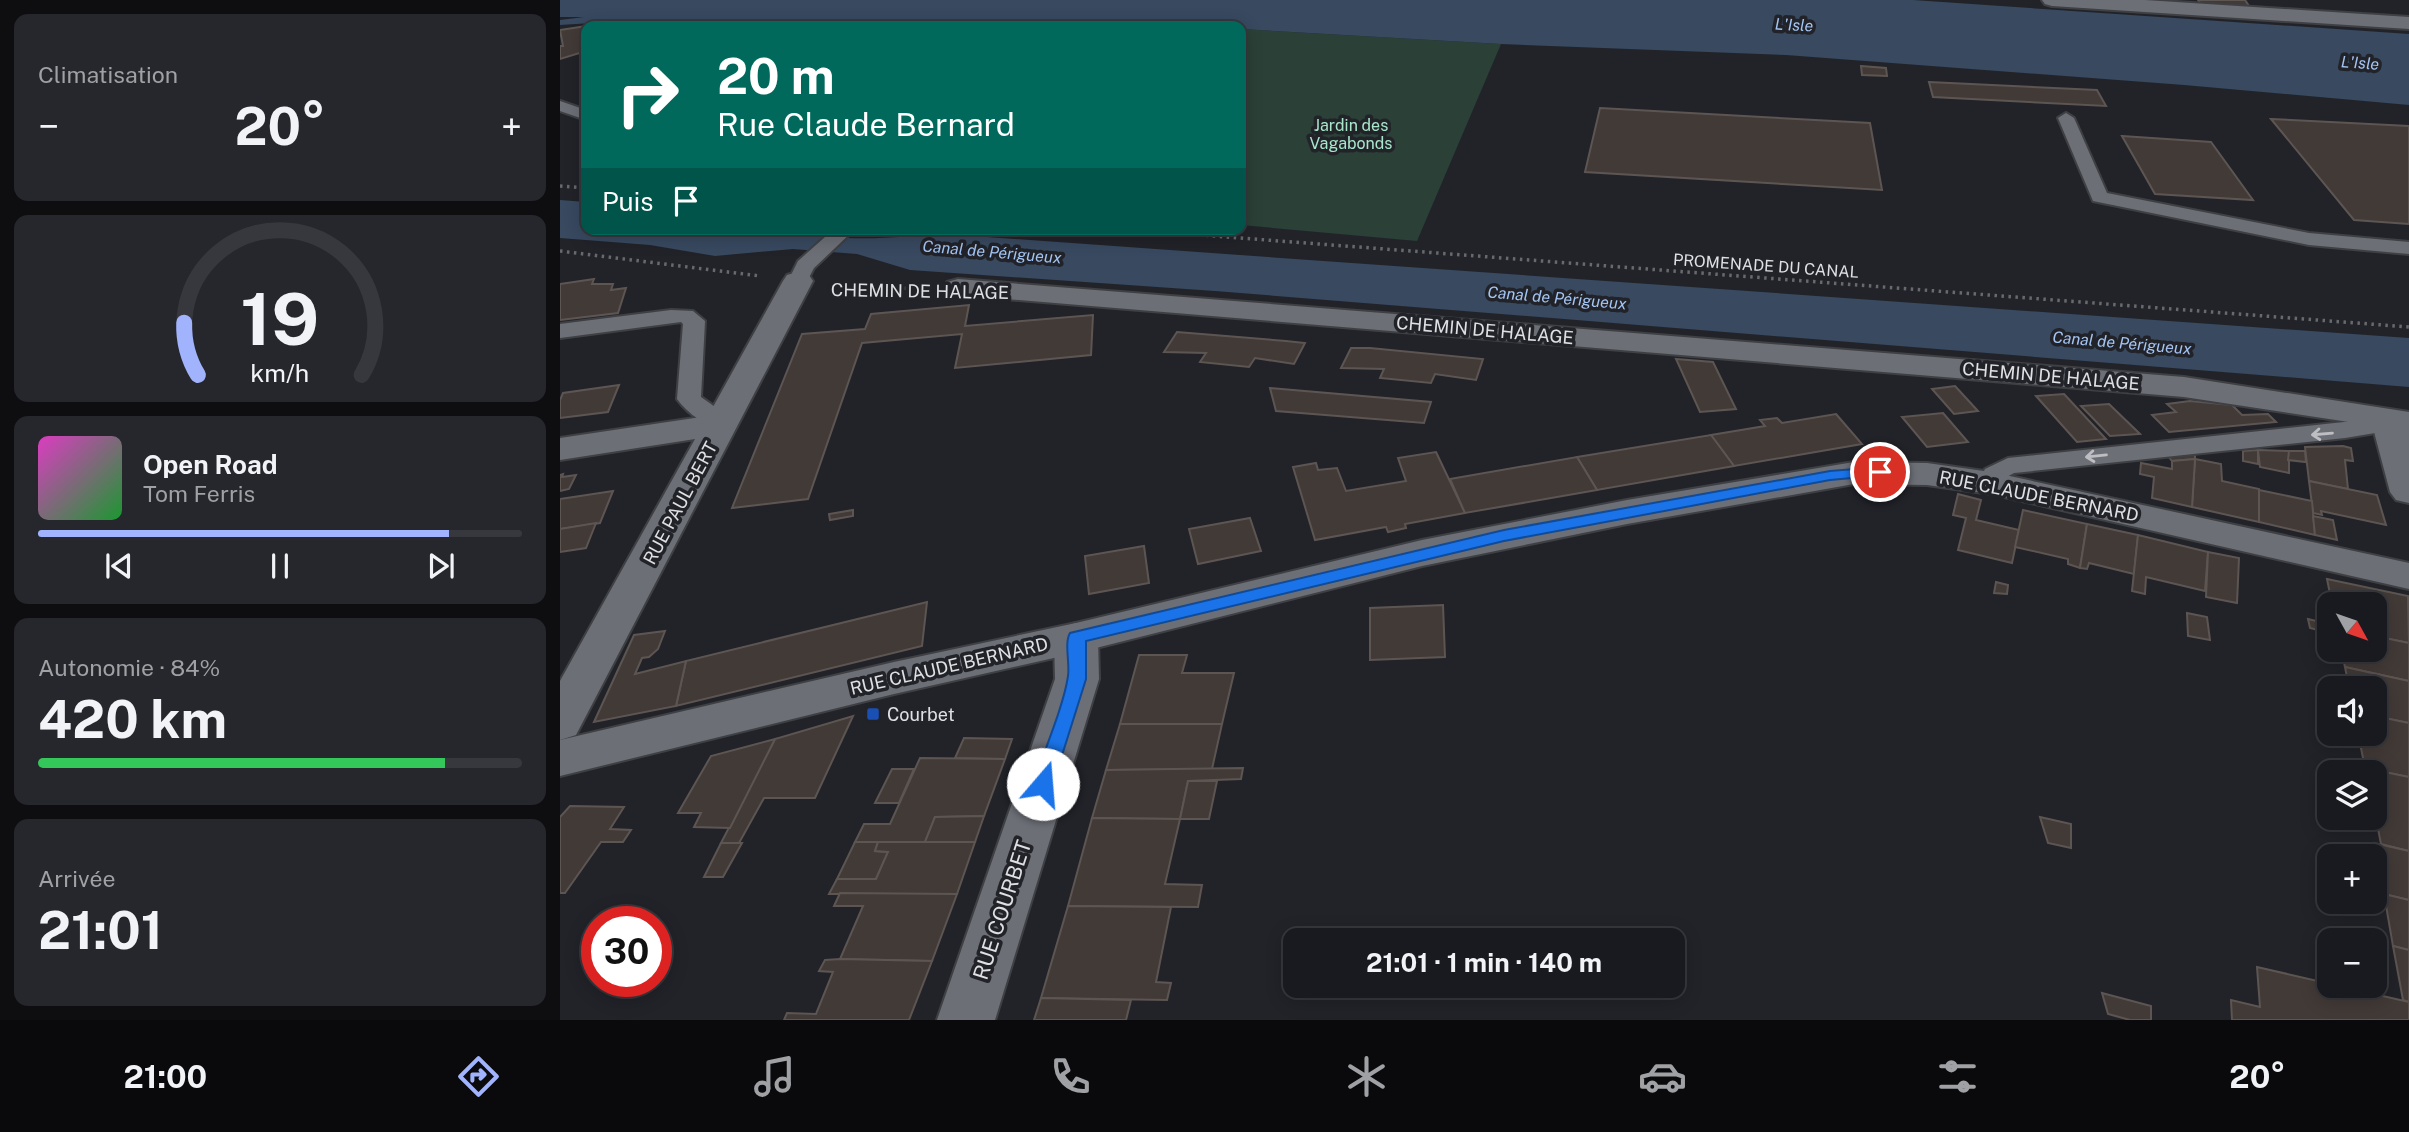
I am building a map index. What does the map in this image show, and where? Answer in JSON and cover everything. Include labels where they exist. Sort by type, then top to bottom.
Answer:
[{"type":"street","points":[[2052,0],[2409,23]]},
{"type":"street","name":"RUE PAUL BERT","points":[[560,723],[802,273]]},
{"type":"street","name":"CHEMIN DE HALAGE","points":[[958,288],[2184,387],[2362,414],[2399,424]]},
{"type":"street","points":[[560,449],[723,424]]},
{"type":"street","points":[[2399,424],[2409,492]]},
{"type":"street","name":"RUE CLAUDE BERNARD","points":[[560,758],[1490,538],[1830,475],[1903,472],[1991,483],[2409,576]]},
{"type":"street","name":"RUE COURBET","points":[[966,1020],[1077,679],[1079,656],[1076,638]]},
{"type":"lane","points":[[560,106],[581,113]]},
{"type":"lane","points":[[2066,118],[2100,197],[2309,239],[2409,248]]},
{"type":"lane","points":[[802,273],[840,235]]},
{"type":"lane","points":[[560,331],[671,316],[685,316],[694,321],[689,398],[723,424]]},
{"type":"lane","points":[[1991,483],[1994,474],[2008,466],[2399,424]]},
{"type":"path","points":[[560,186],[581,188]]},
{"type":"path","name":"PROMENADE DU CANAL","points":[[1201,235],[2409,327]]},
{"type":"path","name":"CHEMIN DE HALAGE","points":[[560,251],[802,273],[825,289],[958,288]]},
{"type":"green space","name":"Jardin des Vagabonds","points":[[1246,29],[1501,44],[1417,241],[1246,225]]},
{"type":"water","name":"L'Isle","points":[[560,0],[1913,0],[2409,34],[2409,105],[1786,55],[1501,44],[1246,29],[1246,21],[581,21],[581,24],[560,25],[560,20],[584,17],[560,17]]},
{"type":"water","name":"Canal de Périgueux","points":[[560,200],[581,202],[581,235],[823,235],[891,238],[958,235],[2409,338],[2409,387],[1215,291],[910,270],[857,254],[793,249],[715,256],[650,245],[560,238]]},
{"type":"building","points":[[2198,0],[2245,0],[2251,9],[2202,6]]},
{"type":"building","points":[[581,27],[581,53],[560,59],[560,46],[563,46],[560,30]]},
{"type":"building","points":[[1861,66],[1886,68],[1887,76],[1862,75]]},
{"type":"building","points":[[1929,82],[2097,90],[2106,106],[1933,97]]},
{"type":"building","points":[[1600,108],[1870,123],[1882,190],[1585,172]]},
{"type":"building","points":[[2271,119],[2409,126],[2409,224],[2354,220]]},
{"type":"building","points":[[2122,136],[2211,142],[2253,200],[2155,194]]},
{"type":"building","points":[[594,279],[592,284],[613,284],[611,290],[626,288],[618,313],[560,320],[560,284]]},
{"type":"building","points":[[969,305],[965,326],[1093,315],[1091,355],[955,368],[962,334],[862,343],[808,499],[732,508],[802,334],[865,329],[871,314]]},
{"type":"building","points":[[1177,332],[1305,343],[1294,364],[1255,358],[1249,367],[1200,362],[1206,353],[1164,352]]},
{"type":"building","points":[[1351,348],[1483,359],[1476,380],[1435,374],[1431,383],[1380,378],[1384,369],[1341,368]]},
{"type":"building","points":[[1676,359],[1713,362],[1736,409],[1700,412]]},
{"type":"building","points":[[619,385],[608,412],[560,418],[560,400],[563,393]]},
{"type":"building","points":[[1955,386],[1978,411],[1954,414],[1932,389]]},
{"type":"building","points":[[1270,388],[1431,402],[1424,423],[1276,411]]},
{"type":"building","points":[[2064,394],[2106,439],[2077,442],[2036,396]]},
{"type":"building","points":[[2190,401],[2232,405],[2242,415],[2268,414],[2276,422],[2169,432],[2152,415],[2176,412],[2167,404]]},
{"type":"building","points":[[2109,404],[2140,434],[2110,436],[2081,406]]},
{"type":"building","points":[[1943,413],[1968,442],[1927,447],[1902,417]]},
{"type":"building","points":[[1836,414],[1862,444],[1734,466],[1711,435],[1765,426],[1760,420],[1777,418],[1782,423]]},
{"type":"building","points":[[1711,435],[1734,466],[1597,490],[1577,457]]},
{"type":"building","points":[[2305,447],[2351,448],[2353,461],[2345,460],[2348,489],[2309,481]]},
{"type":"building","points":[[2258,450],[2289,451],[2289,473],[2260,467]]},
{"type":"building","points":[[2258,450],[2258,464],[2243,461],[2243,451]]},
{"type":"building","points":[[2289,451],[2305,451],[2306,462],[2288,460]]},
{"type":"building","points":[[1436,452],[1465,513],[1405,524],[1406,528],[1388,532],[1386,527],[1315,540],[1293,467],[1316,463],[1318,470],[1337,468],[1346,491],[1406,481],[1398,458]]},
{"type":"building","points":[[2195,453],[2195,459],[2172,461],[2168,456]]},
{"type":"building","points":[[1577,457],[1597,490],[1465,513],[1450,479]]},
{"type":"building","points":[[2195,459],[2221,464],[2222,481],[2259,489],[2259,522],[2192,507]]},
{"type":"building","points":[[2195,459],[2192,507],[2152,498],[2154,477],[2140,474],[2141,463],[2172,469],[2172,461]]},
{"type":"building","points":[[563,474],[562,477],[576,475],[569,489],[560,491],[560,475]]},
{"type":"building","points":[[2309,481],[2377,495],[2386,525],[2321,511],[2322,515],[2313,513]]},
{"type":"building","points":[[2259,490],[2312,501],[2315,535],[2259,522]]},
{"type":"building","points":[[613,491],[600,523],[560,529],[560,499]]},
{"type":"building","points":[[1958,494],[1981,500],[1976,520],[2019,530],[2012,563],[1958,550],[1966,518],[1953,515]]},
{"type":"building","points":[[853,510],[853,516],[830,520],[829,514]]},
{"type":"building","points":[[2023,510],[2087,524],[2080,568],[2068,564],[2068,559],[2015,547]]},
{"type":"building","points":[[2313,516],[2333,520],[2337,540],[2315,535]]},
{"type":"building","points":[[1250,518],[1261,551],[1198,564],[1189,529]]},
{"type":"building","points":[[596,523],[586,548],[560,552],[560,529]]},
{"type":"building","points":[[2087,524],[2138,535],[2134,574],[2089,563],[2087,569],[2080,568]]},
{"type":"building","points":[[2138,535],[2208,552],[2205,591],[2146,577],[2145,594],[2132,591]]},
{"type":"building","points":[[1144,546],[1149,583],[1089,594],[1085,556]]},
{"type":"building","points":[[2208,552],[2239,558],[2237,603],[2206,597]]},
{"type":"building","points":[[2327,579],[2408,596],[2409,643],[2387,638],[2387,592],[2330,592]]},
{"type":"building","points":[[1996,582],[2008,585],[2007,594],[1994,593]]},
{"type":"building","points":[[927,602],[922,646],[676,706],[686,661]]},
{"type":"building","points":[[1443,605],[1445,657],[1370,660],[1370,608]]},
{"type":"building","points":[[2187,613],[2207,617],[2210,640],[2188,636]]},
{"type":"building","points":[[2308,619],[2317,621],[2317,630],[2310,628]]},
{"type":"building","points":[[665,631],[658,649],[649,657],[642,658],[635,674],[686,661],[676,706],[594,722],[634,635]]},
{"type":"building","points":[[2387,638],[2409,643],[2409,681],[2345,667],[2344,662],[2387,662]]},
{"type":"building","points":[[1139,655],[1187,655],[1182,673],[1234,673],[1222,724],[1120,724]]},
{"type":"building","points":[[2345,667],[2386,676],[2347,676]]},
{"type":"building","points":[[2387,676],[2409,681],[2409,723],[2387,718]]},
{"type":"building","points":[[853,716],[815,798],[764,798],[739,843],[721,843],[775,739]]},
{"type":"building","points":[[2387,718],[2409,723],[2409,777],[2387,772],[2387,760],[2363,760],[2361,746],[2387,746]]},
{"type":"building","points":[[1120,724],[1222,724],[1212,769],[1106,770]]},
{"type":"building","points":[[964,738],[1012,739],[1005,759],[955,758]]},
{"type":"building","points":[[775,739],[730,828],[694,827],[701,813],[678,813],[711,756]]},
{"type":"building","points":[[920,758],[1005,759],[984,816],[935,817],[925,842],[855,842],[864,824],[890,824]]},
{"type":"building","points":[[1243,768],[1241,779],[1188,781],[1180,819],[1092,818],[1106,770]]},
{"type":"building","points":[[892,769],[914,769],[899,803],[875,803]]},
{"type":"building","points":[[2387,772],[2409,777],[2409,851],[2381,844],[2378,830],[2387,830]]},
{"type":"building","points":[[1188,781],[1217,781],[1209,819],[1180,819]]},
{"type":"building","points":[[570,806],[624,807],[610,829],[631,830],[623,842],[601,842],[565,893],[560,893],[560,817]]},
{"type":"building","points":[[984,816],[975,842],[925,842],[935,817]]},
{"type":"building","points":[[2040,817],[2071,824],[2071,848],[2048,843]]},
{"type":"building","points":[[1092,818],[1180,819],[1165,884],[1202,885],[1198,907],[1068,906]]},
{"type":"building","points":[[855,842],[878,842],[875,851],[888,852],[876,879],[837,879]]},
{"type":"building","points":[[878,842],[975,842],[957,894],[829,894],[837,879],[876,879],[888,852],[875,851]]},
{"type":"building","points":[[721,843],[742,843],[723,877],[704,877]]},
{"type":"building","points":[[2387,846],[2409,851],[2409,900],[2387,895]]},
{"type":"building","points":[[840,893],[957,894],[932,961],[840,959],[863,906],[834,906]]},
{"type":"building","points":[[2387,895],[2409,900],[2409,950],[2393,946]]},
{"type":"building","points":[[1068,906],[1171,907],[1156,982],[1171,983],[1167,1000],[1041,998]]},
{"type":"building","points":[[2393,946],[2409,950],[2409,1002],[2403,1000]]},
{"type":"building","points":[[825,960],[932,961],[909,1020],[784,1020],[787,1013],[816,1014],[833,972],[819,971]]},
{"type":"building","points":[[2257,967],[2317,981],[2317,998],[2387,997],[2409,1002],[2409,1020],[2232,1020],[2231,1000],[2260,1007]]},
{"type":"building","points":[[2102,993],[2151,1006],[2151,1020],[2130,1020],[2108,1014]]},
{"type":"building","points":[[1041,998],[1131,1000],[1126,1020],[1034,1020]]},
{"type":"place","name":"Courbet","points":[[873,714]]},
{"type":"route","points":[[1043,784],[1077,679],[1079,656],[1076,638],[1422,553],[1504,536],[1830,475],[1880,472]]}]
